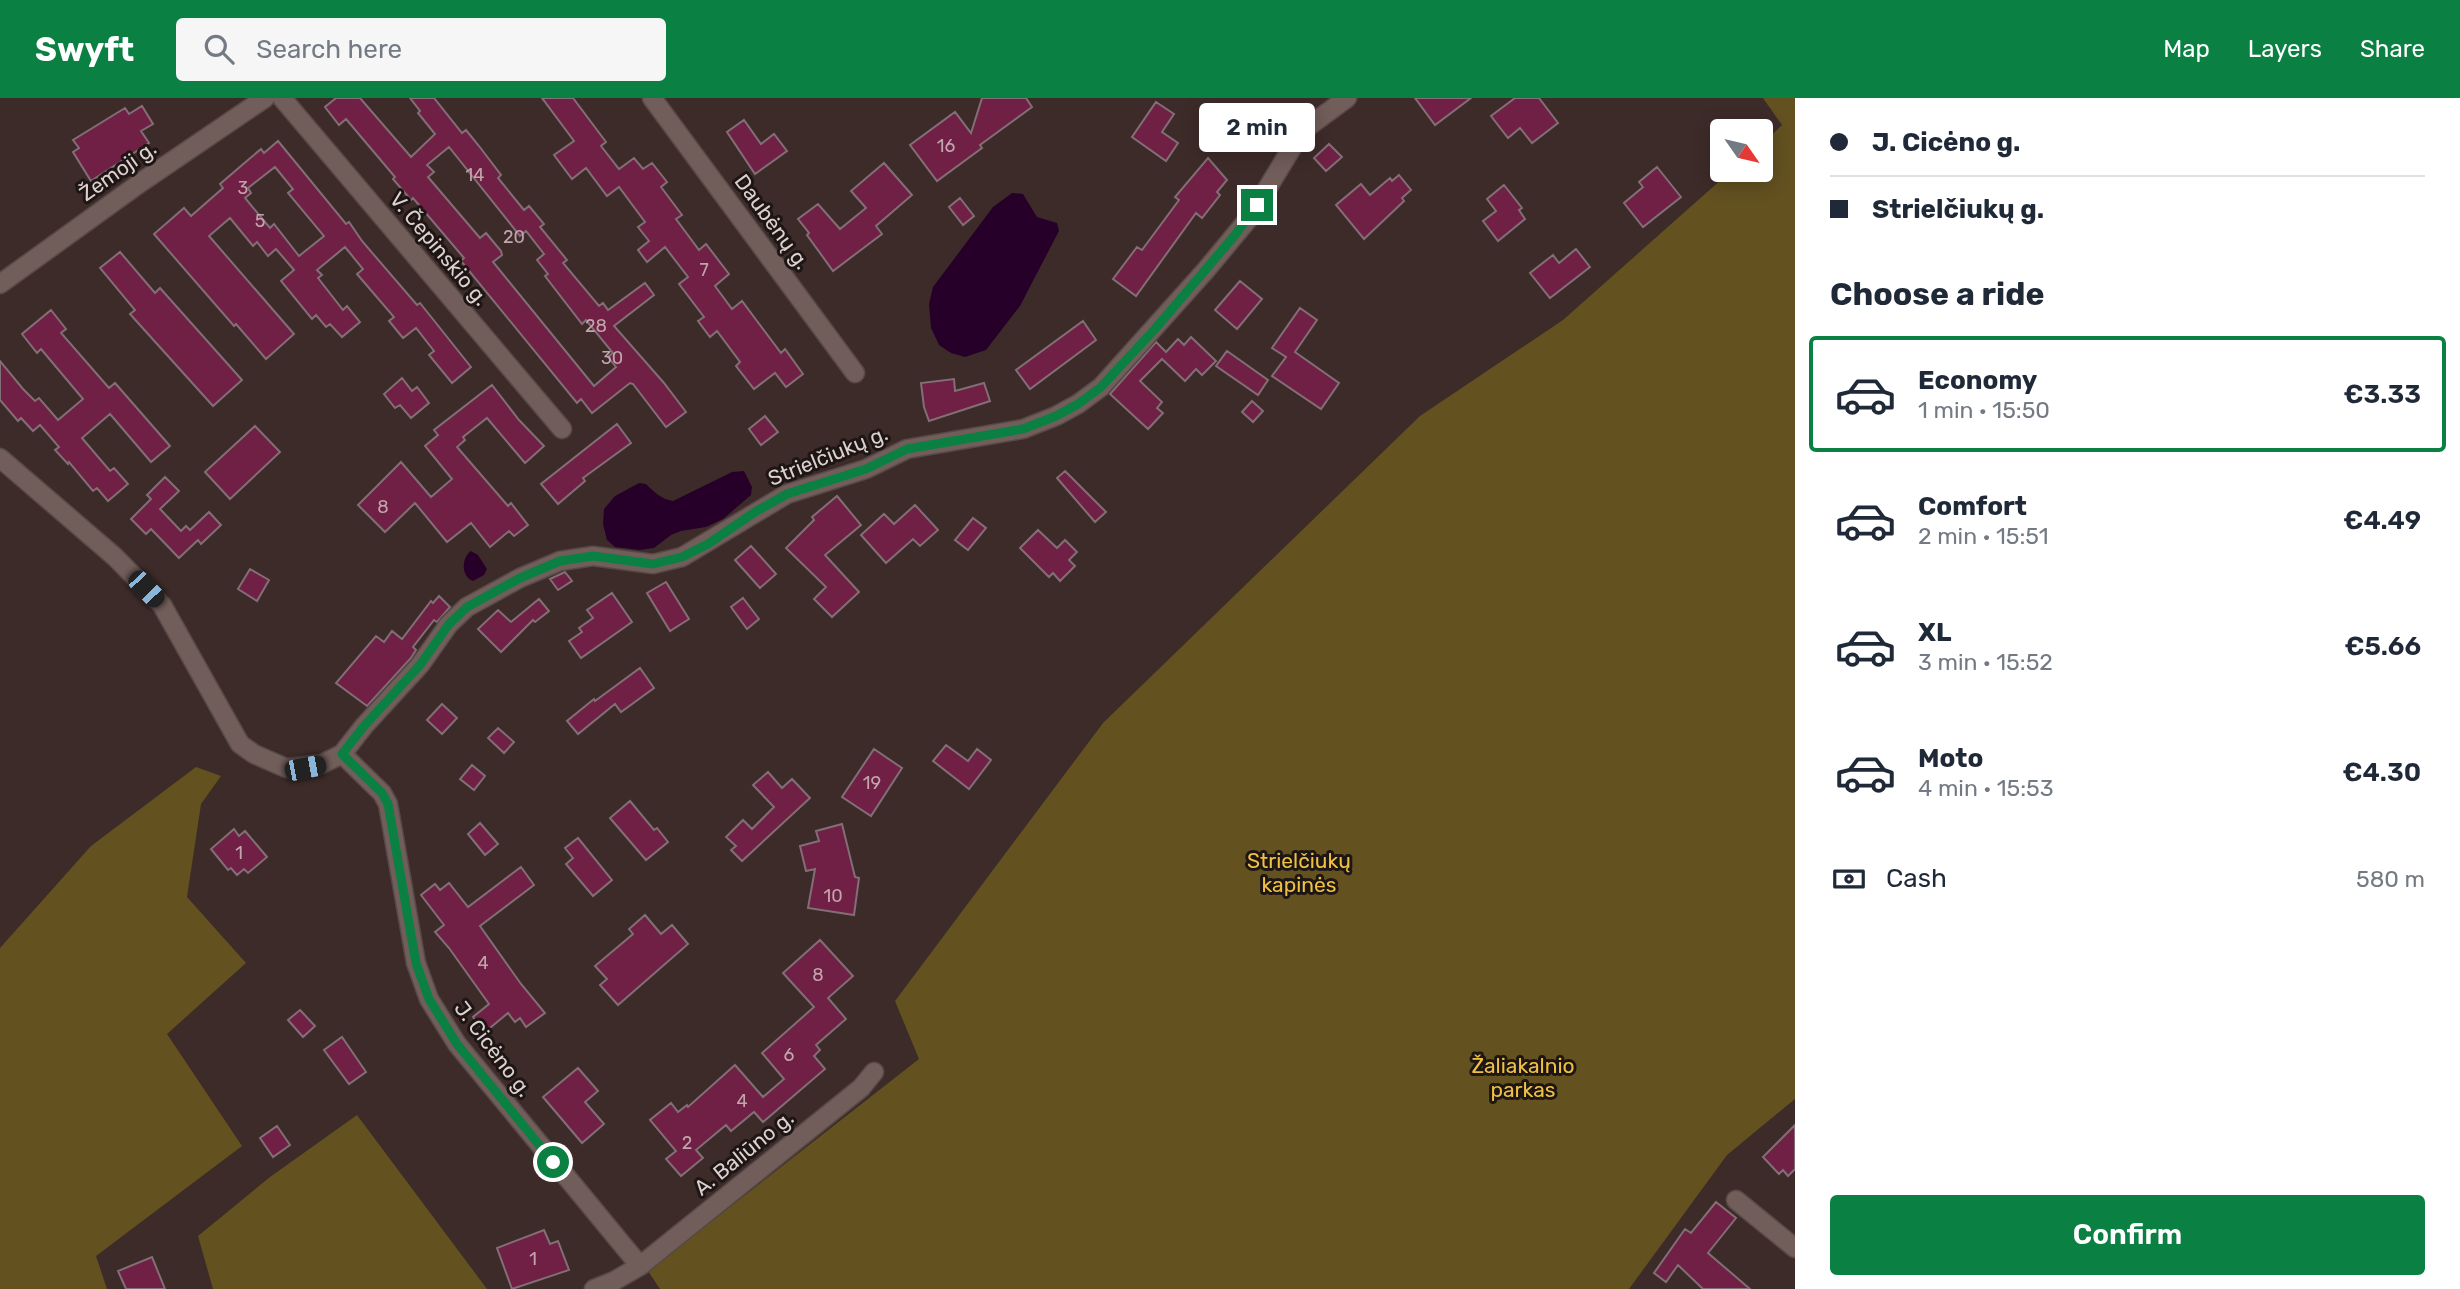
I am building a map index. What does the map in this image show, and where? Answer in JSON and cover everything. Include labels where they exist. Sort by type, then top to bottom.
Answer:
[{"type":"street","name":"Žemoji g.","points":[[0,284],[140,183],[265,98]]},
{"type":"street","name":"V. Čepinskio g.","points":[[282,98],[562,429]]},
{"type":"street","name":"Daubėnų g.","points":[[652,98],[855,373]]},
{"type":"street","name":"Strielčiukų g.","points":[[342,754],[420,665],[449,624],[467,607],[520,578],[560,561],[593,556],[653,564],[682,557],[708,544],[787,494],[866,469],[907,449],[1023,429],[1078,404],[1101,387],[1250,217],[1308,126],[1347,98]]},
{"type":"street","points":[[0,458],[115,557],[162,605],[240,744],[254,754],[286,768],[322,764],[342,754]]},
{"type":"street","name":"J. Cicėno g.","points":[[342,754],[382,793],[388,804],[416,963],[429,999],[441,1020],[501,1099],[640,1266]]},
{"type":"street","name":"A. Baliūno g.","points":[[594,1289],[640,1266],[861,1088],[874,1072]]},
{"type":"street","points":[[1736,1200],[1795,1248]]},
{"type":"green space","points":[[1763,98],[1795,98],[1795,1099],[1727,1155],[1629,1289],[660,1289],[648,1271],[919,1059],[895,1001],[1103,723],[1420,416],[1563,320],[1718,182],[1773,182],[1773,134],[1782,125]]},
{"type":"green space","points":[[196,767],[221,776],[201,804],[187,897],[246,963],[167,1034],[242,1146],[96,1256],[107,1289],[0,1289],[0,948],[91,846]]},
{"type":"green space","points":[[357,1115],[487,1289],[213,1289],[198,1236],[270,1177]]},
{"type":"shaded area","points":[[1012,193],[1023,194],[1037,217],[1057,223],[1059,231],[1020,306],[986,350],[965,357],[951,353],[939,345],[931,328],[929,304],[933,287],[993,207]]},
{"type":"shaded area","points":[[744,471],[752,487],[751,495],[723,519],[706,527],[671,535],[654,548],[640,550],[615,547],[607,540],[603,524],[604,509],[615,496],[639,483],[646,484],[661,497],[673,501],[732,472]]},
{"type":"shaded area","points":[[471,551],[478,555],[487,569],[484,575],[473,581],[464,572],[465,558]]},
{"type":"building","points":[[336,98],[360,98],[411,157],[435,134],[410,98],[434,98],[462,133],[466,130],[479,146],[501,175],[498,178],[524,210],[529,206],[544,224],[540,227],[567,260],[563,263],[599,306],[603,303],[608,310],[645,283],[654,295],[614,326],[686,412],[666,427],[630,383],[592,413],[581,399],[577,403],[461,261],[464,258],[413,198],[411,200],[393,179],[395,177],[346,119],[339,125],[325,107]],"holes":[[[449,147],[520,236],[526,231],[544,254],[537,260],[548,274],[545,276],[582,324],[586,320],[613,353],[608,357],[616,367],[594,386],[493,262],[502,255],[501,251],[486,233],[480,238],[428,177],[434,172],[427,165]]]},
{"type":"building","points":[[542,98],[573,98],[606,142],[601,146],[619,169],[634,158],[643,169],[652,163],[667,182],[661,187],[682,215],[676,219],[699,250],[706,244],[729,274],[715,286],[732,309],[742,301],[781,353],[785,349],[803,374],[786,387],[775,373],[754,389],[736,366],[740,362],[717,331],[710,337],[698,321],[704,317],[679,284],[688,277],[665,247],[647,262],[638,250],[649,241],[638,227],[645,222],[619,187],[607,196],[586,168],[572,179],[554,155],[574,141]]},
{"type":"building","points":[[982,98],[1026,98],[1032,107],[937,181],[910,145],[955,112],[971,133]]},
{"type":"building","points":[[1415,98],[1471,98],[1435,125]]},
{"type":"building","points":[[1515,98],[1539,98],[1558,123],[1532,143],[1520,128],[1508,138],[1491,116]]},
{"type":"building","points":[[1156,102],[1174,114],[1162,132],[1178,143],[1166,161],[1132,137]]},
{"type":"building","points":[[142,106],[153,124],[141,131],[149,143],[91,181],[73,152],[79,148],[73,140],[125,108],[129,114]]},
{"type":"building","points":[[744,120],[761,144],[774,134],[787,151],[755,174],[727,132]]},
{"type":"building","points":[[278,141],[417,305],[420,303],[471,367],[452,383],[429,355],[434,351],[416,328],[403,338],[389,321],[394,317],[357,274],[363,269],[345,247],[317,270],[322,275],[318,278],[343,310],[347,306],[360,322],[342,337],[330,324],[326,327],[316,315],[312,319],[281,281],[294,270],[276,249],[268,256],[257,242],[253,246],[230,218],[209,236],[294,334],[266,359],[236,324],[234,326],[154,234],[184,208],[191,216],[223,188],[220,184],[261,149],[264,153]],"holes":[[[275,167],[293,189],[288,193],[324,236],[299,256],[274,224],[270,228],[245,198],[251,193],[248,188]]]},
{"type":"building","points":[[1329,144],[1342,157],[1326,171],[1314,158]]},
{"type":"building","points":[[1208,158],[1227,180],[1217,192],[1220,195],[1202,218],[1196,213],[1136,296],[1113,279],[1137,247],[1142,250],[1179,200],[1175,197]]},
{"type":"building","points":[[884,163],[912,195],[876,226],[882,234],[833,271],[798,219],[818,204],[840,229],[866,208],[851,191]]},
{"type":"building","points":[[1657,167],[1681,197],[1643,227],[1624,203],[1643,187],[1639,182]]},
{"type":"building","points":[[1399,175],[1411,190],[1402,198],[1404,201],[1364,239],[1336,205],[1361,184],[1370,195],[1390,178],[1392,181]]},
{"type":"building","points":[[1504,185],[1522,208],[1519,210],[1525,219],[1498,241],[1483,221],[1496,211],[1487,199]]},
{"type":"building","points":[[960,198],[974,216],[963,225],[949,207]]},
{"type":"building","points":[[1576,249],[1590,267],[1550,298],[1530,273],[1553,255],[1559,263]]},
{"type":"building","points":[[120,252],[155,293],[160,288],[242,380],[213,406],[130,314],[135,310],[100,268]]},
{"type":"building","points":[[1240,281],[1262,299],[1237,329],[1215,310]]},
{"type":"building","points":[[1300,308],[1317,320],[1295,352],[1339,383],[1321,409],[1272,376],[1286,357],[1272,348]]},
{"type":"building","points":[[51,310],[66,329],[61,333],[109,388],[115,383],[170,446],[151,462],[110,414],[82,438],[110,471],[114,468],[128,484],[108,501],[97,488],[93,491],[69,462],[68,464],[55,450],[59,447],[40,425],[33,431],[21,418],[18,421],[0,400],[0,361],[23,389],[35,401],[39,398],[58,420],[83,399],[41,349],[37,353],[22,334]]},
{"type":"building","points":[[1083,321],[1096,340],[1030,389],[1016,370]]},
{"type":"building","points":[[1191,337],[1216,361],[1202,375],[1196,369],[1185,381],[1162,359],[1140,381],[1162,402],[1157,408],[1163,413],[1148,429],[1110,394],[1156,342],[1166,352],[1178,339],[1184,345]]},
{"type":"building","points":[[1227,351],[1268,380],[1258,395],[1216,366]]},
{"type":"building","points":[[402,378],[412,391],[417,387],[429,403],[411,418],[400,405],[395,408],[384,394]]},
{"type":"building","points":[[954,379],[955,391],[984,383],[990,401],[929,421],[921,383]]},
{"type":"building","points":[[492,385],[519,420],[544,446],[525,463],[487,418],[463,437],[465,440],[457,447],[508,506],[511,503],[528,525],[514,536],[509,531],[490,547],[471,523],[447,542],[415,503],[385,532],[358,505],[401,462],[431,497],[452,479],[425,446],[438,435],[434,430]]},
{"type":"building","points":[[1252,401],[1263,411],[1253,422],[1242,412]]},
{"type":"building","points":[[765,416],[778,432],[761,445],[749,429]]},
{"type":"building","points":[[617,424],[631,443],[583,478],[585,481],[558,504],[541,484]]},
{"type":"building","points":[[255,426],[280,452],[230,499],[205,472]]},
{"type":"building","points":[[1065,471],[1106,512],[1095,522],[1057,478]]},
{"type":"building","points":[[165,477],[179,491],[160,509],[181,531],[186,526],[190,530],[209,512],[221,525],[201,544],[198,540],[179,558],[151,529],[146,534],[131,519],[151,499],[147,495]]},
{"type":"building","points":[[837,496],[861,525],[825,555],[859,592],[832,617],[814,599],[826,587],[786,548],[814,520],[812,517]]},
{"type":"building","points":[[915,505],[938,530],[920,546],[913,539],[886,563],[861,535],[884,514],[894,524]]},
{"type":"building","points":[[973,518],[986,528],[968,550],[955,540]]},
{"type":"building","points":[[1038,530],[1057,548],[1065,540],[1077,552],[1069,560],[1075,566],[1060,581],[1053,573],[1049,577],[1020,548]]},
{"type":"building","points":[[751,546],[776,574],[760,588],[735,560]]},
{"type":"building","points":[[250,569],[269,580],[257,601],[238,589]]},
{"type":"building","points":[[565,572],[572,581],[558,590],[550,579]]},
{"type":"building","points":[[666,582],[689,619],[670,631],[647,593]]},
{"type":"building","points":[[612,593],[632,622],[581,658],[569,641],[582,632],[579,628],[593,618],[587,610]]},
{"type":"building","points":[[439,596],[450,607],[437,622],[434,620],[413,647],[416,650],[411,658],[367,706],[336,683],[376,636],[384,642],[392,631],[402,639],[431,601],[433,603]]},
{"type":"building","points":[[743,598],[759,619],[747,629],[731,607]]},
{"type":"building","points":[[539,599],[549,611],[535,622],[533,620],[501,652],[478,629],[498,610],[511,622]]},
{"type":"building","points":[[640,668],[654,688],[621,712],[615,704],[578,734],[567,721]]},
{"type":"building","points":[[442,704],[457,718],[442,734],[427,720]]},
{"type":"building","points":[[498,728],[514,742],[504,753],[488,738]]},
{"type":"building","points":[[946,745],[968,761],[977,749],[991,760],[969,789],[933,761]]},
{"type":"building","points":[[874,749],[902,768],[871,816],[842,797]]},
{"type":"building","points":[[472,765],[485,776],[474,790],[460,779]]},
{"type":"building","points":[[768,772],[782,788],[792,779],[810,798],[742,861],[731,850],[736,846],[726,837],[743,820],[752,829],[774,807],[753,785]]},
{"type":"building","points":[[630,801],[654,830],[657,828],[668,842],[646,860],[610,818]]},
{"type":"building","points":[[480,823],[498,844],[485,855],[468,834]]},
{"type":"building","points":[[842,824],[855,877],[859,878],[854,915],[808,908],[815,869],[806,871],[800,846],[819,841],[816,831]]},
{"type":"building","points":[[234,829],[239,836],[245,831],[267,857],[248,873],[244,869],[237,875],[231,868],[228,870],[211,849]]},
{"type":"building","points":[[578,838],[612,880],[593,896],[566,864],[573,858],[565,848]]},
{"type":"building","points":[[521,867],[534,885],[480,926],[545,1013],[526,1027],[520,1018],[515,1022],[508,1013],[485,1032],[473,1017],[489,1004],[435,932],[444,925],[421,895],[435,884],[440,890],[449,883],[468,907]]},
{"type":"building","points":[[645,915],[661,934],[672,925],[688,944],[618,1005],[600,985],[607,979],[595,966],[633,934],[629,929]]},
{"type":"building","points":[[820,940],[853,976],[828,998],[846,1019],[816,1045],[820,1050],[814,1056],[825,1069],[763,1122],[754,1112],[731,1131],[726,1125],[696,1150],[703,1158],[681,1176],[666,1159],[676,1151],[650,1120],[671,1103],[678,1112],[687,1105],[688,1107],[735,1065],[763,1097],[784,1079],[762,1053],[814,1007],[783,973]]},
{"type":"building","points":[[300,1010],[315,1026],[303,1037],[288,1020]]},
{"type":"building","points":[[342,1037],[366,1072],[349,1084],[324,1050]]},
{"type":"building","points":[[578,1068],[598,1091],[585,1102],[604,1124],[582,1143],[543,1097]]},
{"type":"building","points":[[1795,1125],[1795,1169],[1788,1176],[1783,1170],[1779,1174],[1763,1157]]},
{"type":"building","points":[[277,1126],[290,1145],[273,1157],[260,1138]]},
{"type":"building","points":[[1716,1202],[1736,1218],[1708,1253],[1750,1289],[1703,1289],[1678,1265],[1666,1282],[1654,1273],[1685,1229],[1691,1233]]},
{"type":"building","points":[[544,1230],[550,1244],[558,1241],[569,1270],[512,1289],[497,1248]]},
{"type":"building","points":[[152,1257],[165,1289],[126,1289],[118,1271]]},
{"type":"route","points":[[553,1162],[457,1044],[429,999],[416,963],[388,804],[382,793],[342,754],[420,665],[449,624],[467,607],[520,578],[560,561],[593,556],[653,564],[682,557],[708,544],[787,494],[866,469],[907,449],[1023,429],[1078,404],[1101,387],[1155,329],[1250,217],[1257,205]]},
{"type":"park label","name":"Strielčiukų kapinės","points":[[1299,873]]},
{"type":"park label","name":"Žaliakalnio parkas","points":[[1523,1078]]}]
